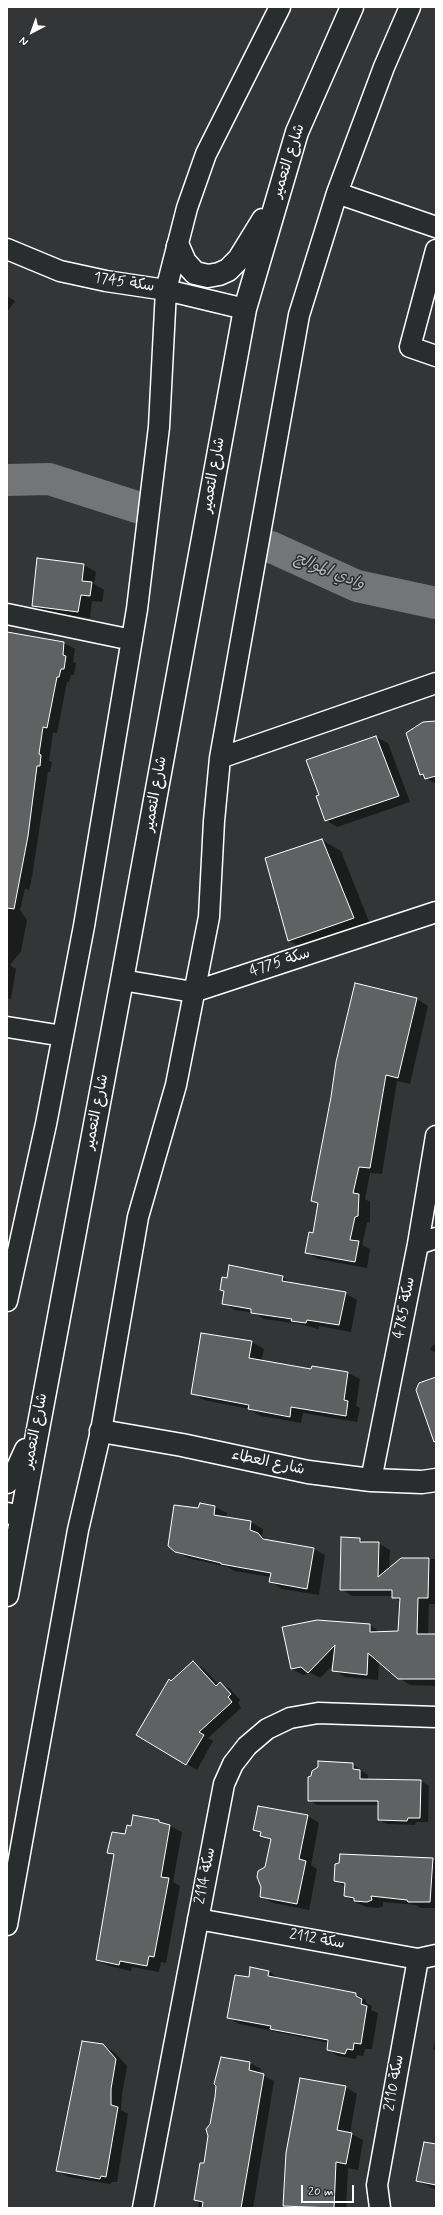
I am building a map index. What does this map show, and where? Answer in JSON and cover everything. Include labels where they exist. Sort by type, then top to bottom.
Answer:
[{"type":"main road","name":"شارع التعمير","points":[[7,1595],[14,1515],[36,1434],[122,980],[245,309],[297,132],[352,7]]},
{"type":"main road","points":[[178,246],[185,262],[196,273],[208,276],[219,274],[228,270],[239,259],[276,201]]},
{"type":"main road","name":"شارع العطاء","points":[[101,1430],[182,1445],[308,1472],[371,1480],[422,1482],[436,1480]]},
{"type":"main road","points":[[7,1482],[15,1474],[23,1455],[36,1434]]},
{"type":"street","points":[[7,1301],[46,1124],[84,926],[132,640],[159,427],[166,290],[187,208],[206,154],[280,7]]},
{"type":"street","points":[[7,1925],[78,1530],[101,1430],[138,1217],[176,1085],[193,992],[209,917],[214,821],[220,758],[299,315],[337,192],[384,67],[410,7]]},
{"type":"street","points":[[337,192],[436,227]]},
{"type":"street","name":"سكة 1745","points":[[7,249],[60,271],[166,290],[245,309]]},
{"type":"street","points":[[436,250],[410,347],[436,356]]},
{"type":"street","points":[[7,614],[132,640]]},
{"type":"street","points":[[220,758],[436,683]]},
{"type":"street","name":"سكة 4775","points":[[122,980],[193,992],[436,912]]},
{"type":"street","points":[[7,1026],[63,1036]]},
{"type":"street","name":"سكة 4785","points":[[371,1480],[427,1241],[436,1136]]},
{"type":"street","name":"سكة 2114","points":[[143,2208],[224,1784],[233,1764],[247,1746],[257,1737],[267,1729],[290,1718],[318,1713],[436,1717]]},
{"type":"street","name":"سكة 2112","points":[[198,1919],[427,1957]]},
{"type":"street","name":"سكة 2110","points":[[380,2208],[377,2185],[427,1957]]},
{"type":"building","points":[[37,558],[84,564],[82,581],[92,582],[90,596],[81,595],[78,612],[32,606]]},
{"type":"building","points":[[7,632],[64,642],[63,655],[66,656],[64,669],[61,669],[59,677],[57,677],[47,728],[43,727],[39,754],[41,755],[40,766],[37,766],[28,836],[14,909],[7,908]]},
{"type":"building","points":[[436,721],[436,776],[425,779],[423,774],[420,775],[406,733],[423,722]]},
{"type":"building","points":[[376,736],[399,796],[325,821],[316,796],[319,795],[306,760]]},
{"type":"building","points":[[322,839],[354,918],[288,941],[265,858]]},
{"type":"building","points":[[355,983],[417,998],[398,1078],[386,1075],[370,1168],[359,1167],[353,1193],[359,1194],[358,1216],[355,1217],[350,1240],[359,1241],[355,1262],[305,1253],[309,1232],[313,1233],[318,1203],[311,1201],[331,1097],[336,1062]]},
{"type":"building","points":[[229,1265],[283,1276],[282,1281],[346,1292],[339,1325],[307,1320],[306,1323],[291,1321],[292,1319],[251,1313],[251,1309],[222,1304],[224,1291],[220,1290],[222,1277],[227,1278]]},
{"type":"building","points":[[201,1333],[252,1341],[249,1358],[311,1369],[312,1366],[348,1372],[344,1400],[348,1401],[346,1416],[291,1407],[290,1417],[248,1409],[249,1405],[191,1394]]},
{"type":"building","points":[[436,1377],[436,1441],[434,1442],[416,1390],[419,1383]]},
{"type":"building","points":[[200,1503],[215,1506],[214,1515],[251,1521],[250,1530],[258,1533],[263,1539],[314,1548],[307,1589],[269,1582],[271,1573],[221,1564],[175,1552],[168,1546],[174,1505],[198,1508]]},
{"type":"building","points":[[341,1537],[360,1538],[360,1542],[379,1542],[378,1577],[401,1558],[429,1558],[428,1598],[418,1598],[417,1634],[436,1634],[436,1679],[398,1679],[368,1653],[367,1675],[332,1671],[335,1645],[308,1673],[301,1667],[291,1669],[282,1627],[317,1620],[370,1624],[370,1632],[398,1631],[400,1598],[392,1598],[392,1590],[340,1590]]},
{"type":"building","points":[[193,1661],[216,1686],[220,1682],[231,1694],[228,1697],[232,1702],[199,1732],[204,1735],[186,1765],[136,1735],[169,1679],[171,1681]]},
{"type":"building","points":[[318,1761],[353,1763],[353,1769],[360,1770],[360,1779],[421,1780],[420,1818],[408,1818],[407,1821],[378,1820],[378,1801],[308,1801],[308,1777],[311,1776],[312,1771],[318,1767]]},
{"type":"building","points":[[258,1806],[308,1815],[299,1859],[306,1861],[297,1904],[260,1897],[261,1887],[257,1877],[258,1871],[265,1867],[271,1839],[260,1836],[261,1832],[253,1830]]},
{"type":"building","points":[[133,1815],[159,1820],[159,1822],[170,1825],[161,1877],[169,1878],[154,1957],[149,1956],[147,1966],[120,1961],[119,1965],[96,1960],[114,1854],[107,1853],[112,1832],[125,1834],[127,1825],[131,1826]]},
{"type":"building","points":[[340,1854],[433,1858],[430,1902],[408,1902],[407,1900],[371,1896],[372,1900],[367,1902],[354,1901],[354,1898],[344,1896],[345,1883],[334,1881],[335,1864],[339,1863]]},
{"type":"building","points":[[250,1967],[269,1971],[268,1976],[356,1993],[356,1996],[362,1999],[361,2004],[367,2006],[361,2044],[354,2043],[353,2050],[347,2049],[345,2054],[327,2050],[328,2040],[270,2029],[271,2026],[227,2018],[235,1975],[249,1977]]},
{"type":"building","points":[[82,2041],[103,2044],[116,2059],[111,2089],[111,2105],[118,2107],[106,2177],[101,2176],[100,2179],[56,2171]]},
{"type":"building","points":[[221,2057],[250,2062],[249,2070],[264,2074],[241,2208],[202,2208],[203,2202],[194,2200],[200,2163],[204,2163],[208,2136],[206,2129],[210,2124],[215,2097],[216,2086],[214,2084]]},
{"type":"building","points":[[300,2078],[346,2086],[337,2130],[352,2133],[346,2164],[336,2162],[334,2208],[283,2206],[286,2153]]},
{"type":"building","points":[[424,2142],[436,2144],[436,2185],[416,2181]]},
{"type":"waterway","name":"وادي الموالح","points":[[7,480],[49,479],[140,508]]},
{"type":"waterway","name":"وادي الموالح","points":[[271,547],[357,586],[436,603]]}]
